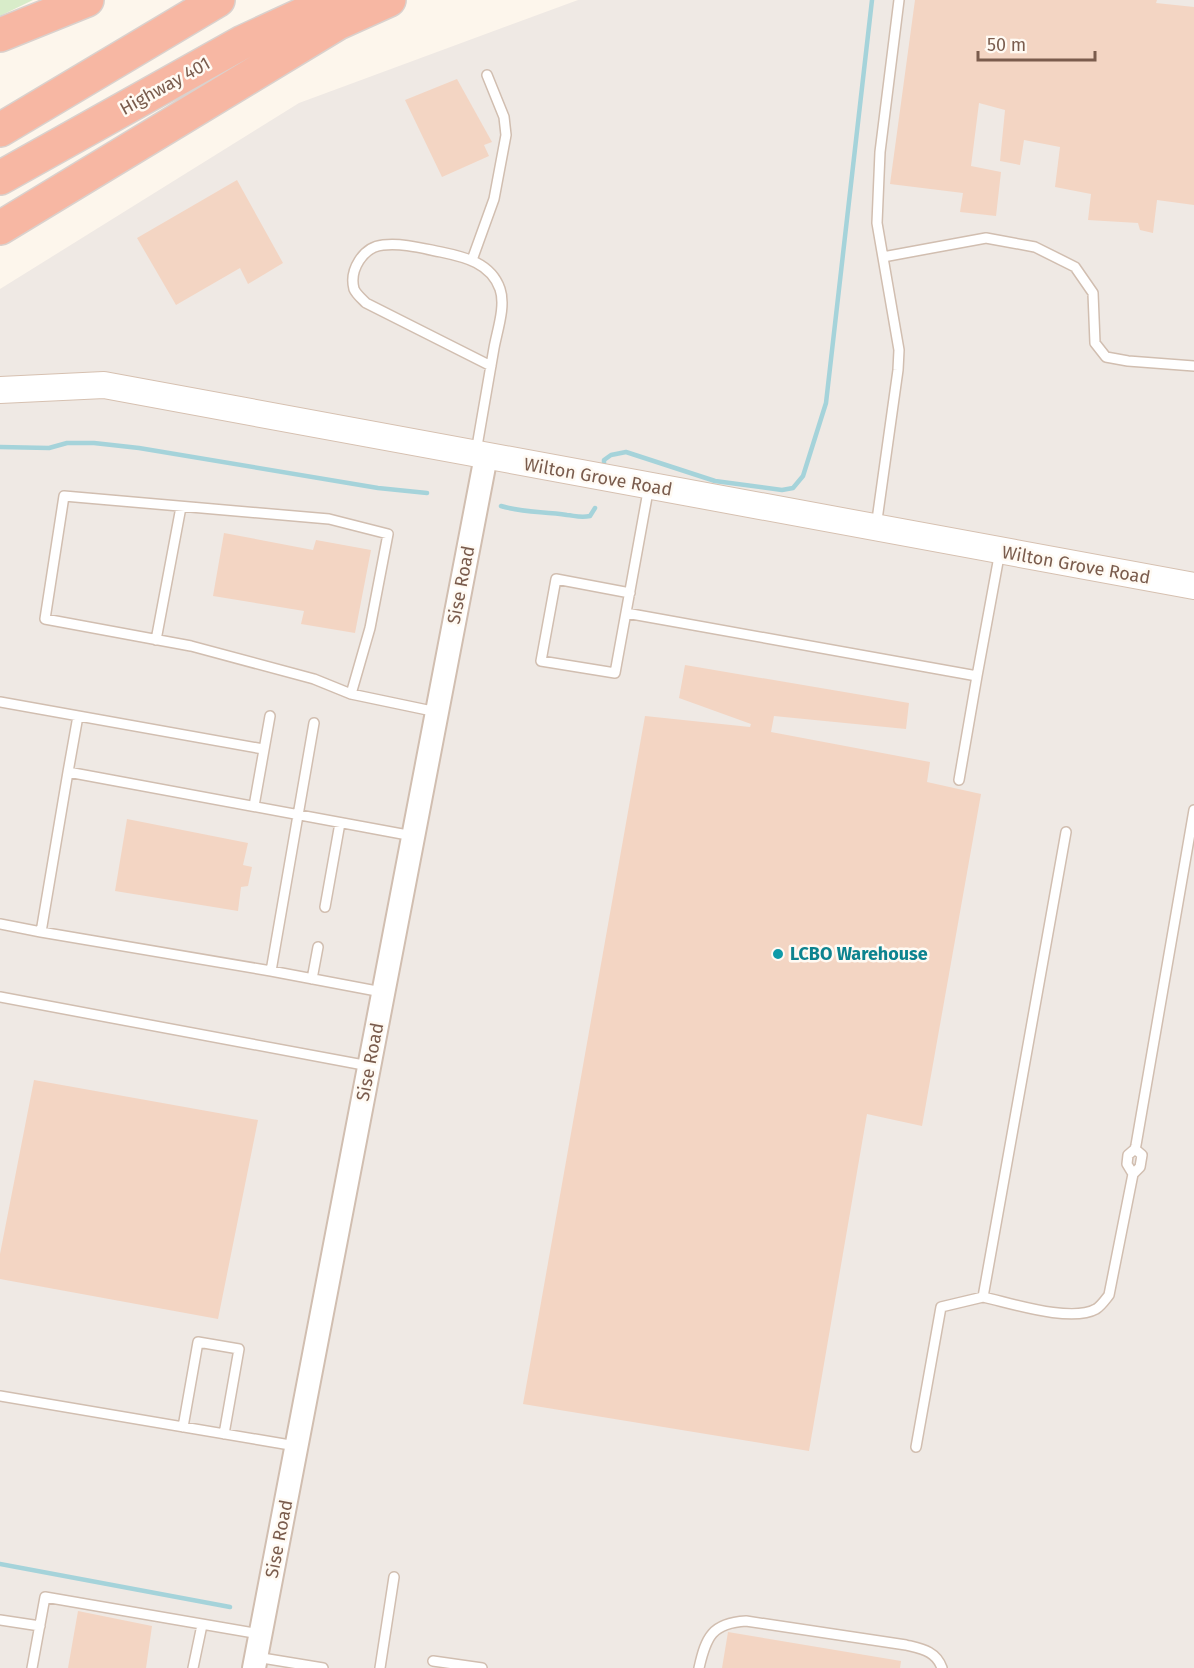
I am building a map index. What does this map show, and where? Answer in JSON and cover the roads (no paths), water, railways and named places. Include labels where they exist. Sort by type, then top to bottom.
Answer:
[{"type":"highway","points":[[0,36],[87,0]]},
{"type":"highway","points":[[0,130],[218,0]]},
{"type":"highway","name":"Highway 401","points":[[0,178],[243,42],[334,0]]},
{"type":"highway","points":[[0,228],[338,23],[389,0]]},
{"type":"main road","name":"Wilton Grove Road","points":[[0,390],[104,385],[1194,586]]},
{"type":"street","name":"Sise Road","points":[[255,1662],[437,712],[481,455]]},
{"type":"lane","points":[[876,528],[899,350],[877,223],[880,152],[898,0]]},
{"type":"lane","points":[[472,260],[494,199],[506,135],[504,117],[487,75]]},
{"type":"lane","points":[[883,257],[986,238],[1035,247],[1075,267],[1093,293],[1095,343],[1106,357],[1194,366]]},
{"type":"lane","points":[[481,455],[491,366],[501,307],[501,290],[481,264],[462,256],[399,243],[378,245],[362,255],[353,276],[355,291],[366,303],[491,366]]},
{"type":"lane","points":[[630,593],[556,579],[541,661],[615,674],[630,593],[649,486]]},
{"type":"lane","points":[[351,694],[370,628],[388,534],[329,519],[64,496],[45,619],[191,646],[314,679],[351,694],[437,712]]},
{"type":"lane","points":[[156,640],[181,507]]},
{"type":"lane","points":[[959,780],[1000,551]]},
{"type":"lane","points":[[626,613],[977,676]]},
{"type":"lane","points":[[0,702],[263,749]]},
{"type":"lane","points":[[41,932],[78,716]]},
{"type":"lane","points":[[254,806],[270,716]]},
{"type":"lane","points":[[271,971],[314,723]]},
{"type":"lane","points":[[68,772],[413,836]]},
{"type":"lane","points":[[916,1447],[941,1307],[983,1297],[1059,1314],[1079,1315],[1097,1309],[1109,1295],[1133,1174],[1140,1167],[1142,1155],[1135,1149],[1194,810]]},
{"type":"lane","points":[[325,907],[340,823]]},
{"type":"lane","points":[[983,1297],[1066,832]]},
{"type":"lane","points":[[0,924],[383,993]]},
{"type":"lane","points":[[312,979],[318,947]]},
{"type":"lane","points":[[0,997],[369,1066]]},
{"type":"lane","points":[[183,1427],[198,1342],[239,1349],[224,1434]]},
{"type":"lane","points":[[0,1396],[296,1446]]},
{"type":"lane","points":[[380,1668],[394,1577]]},
{"type":"lane","points":[[32,1668],[45,1597],[260,1634]]},
{"type":"lane","points":[[0,1620],[40,1626]]},
{"type":"lane","points":[[699,1668],[704,1647],[711,1634],[719,1626],[746,1621],[906,1645],[930,1651],[942,1668]]},
{"type":"lane","points":[[193,1668],[202,1624]]},
{"type":"lane","points":[[434,1661],[482,1668]]},
{"type":"lane","points":[[255,1662],[323,1668]]},
{"type":"waterway","points":[[604,464],[604,460],[611,455],[626,452],[715,481],[782,490],[793,488],[803,476],[826,403],[872,0]]},
{"type":"waterway","points":[[0,447],[49,448],[67,443],[94,443],[139,448],[378,488],[427,493]]},
{"type":"waterway","points":[[501,506],[581,517],[590,516],[595,508]]},
{"type":"waterway","points":[[0,1564],[230,1607]]},
{"type":"place","name":"LCBO Warehouse","points":[[778,954]]}]
